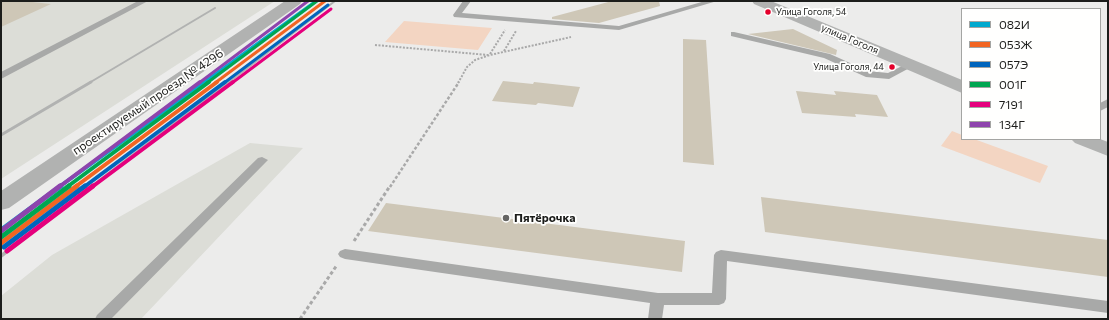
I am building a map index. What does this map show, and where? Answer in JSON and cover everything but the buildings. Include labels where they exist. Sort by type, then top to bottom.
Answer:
[{"type":"street","name":"проектируемый проезд № 4296","points":[[1,202],[295,1]]},
{"type":"street","name":"улица Гоголя","points":[[759,1],[961,86]]},
{"type":"street","points":[[1084,140],[1108,150]]},
{"type":"lane","points":[[1,76],[144,1]]},
{"type":"lane","points":[[467,1],[457,15],[619,28],[714,1]]},
{"type":"lane","points":[[734,34],[828,56],[866,74],[889,76],[911,65]]},
{"type":"lane","points":[[102,319],[262,160]]},
{"type":"lane","points":[[345,254],[658,299],[719,299],[721,255],[1108,307]]},
{"type":"lane","points":[[655,319],[658,299]]},
{"type":"path","points":[[490,55],[512,19]]},
{"type":"path","points":[[300,319],[453,92],[467,67],[475,60],[490,55],[575,36],[579,25]]},
{"type":"path","points":[[375,45],[490,55]]},
{"type":"shaded area","points":[[1,1],[275,1],[1,179]]},
{"type":"shaded area","points":[[404,21],[492,28],[478,50],[385,42]]},
{"type":"shaded area","points":[[952,131],[961,135],[961,140],[977,140],[1048,166],[1040,183],[941,146]]},
{"type":"shaded area","points":[[250,143],[303,148],[141,319],[1,319],[1,296],[52,255]]},
{"type":"railway","points":[[228,83],[335,1]]},
{"type":"railway","points":[[89,83],[215,8]]},
{"type":"railway","points":[[1,135],[91,82]]},
{"type":"railway","points":[[91,187],[229,82]]},
{"type":"railway","points":[[1,256],[92,186]]},
{"type":"transit line","name":"134Г","points":[[1,231],[308,1]]},
{"type":"transit line","name":"082И","points":[[1,230],[316,1]]},
{"type":"transit line","name":"001Г","points":[[1,237],[317,1]]},
{"type":"transit line","name":"053Ж","points":[[1,243],[325,1]]},
{"type":"transit line","name":"057Э","points":[[4,247],[328,5]]},
{"type":"transit line","name":"7191","points":[[7,251],[331,9]]},
{"type":"place","name":"Улица Гоголя, 54","points":[[768,12]]},
{"type":"place","name":"Улица Гоголя, 44","points":[[892,67]]},
{"type":"place","name":"Пятёрочка","points":[[506,218]]}]
